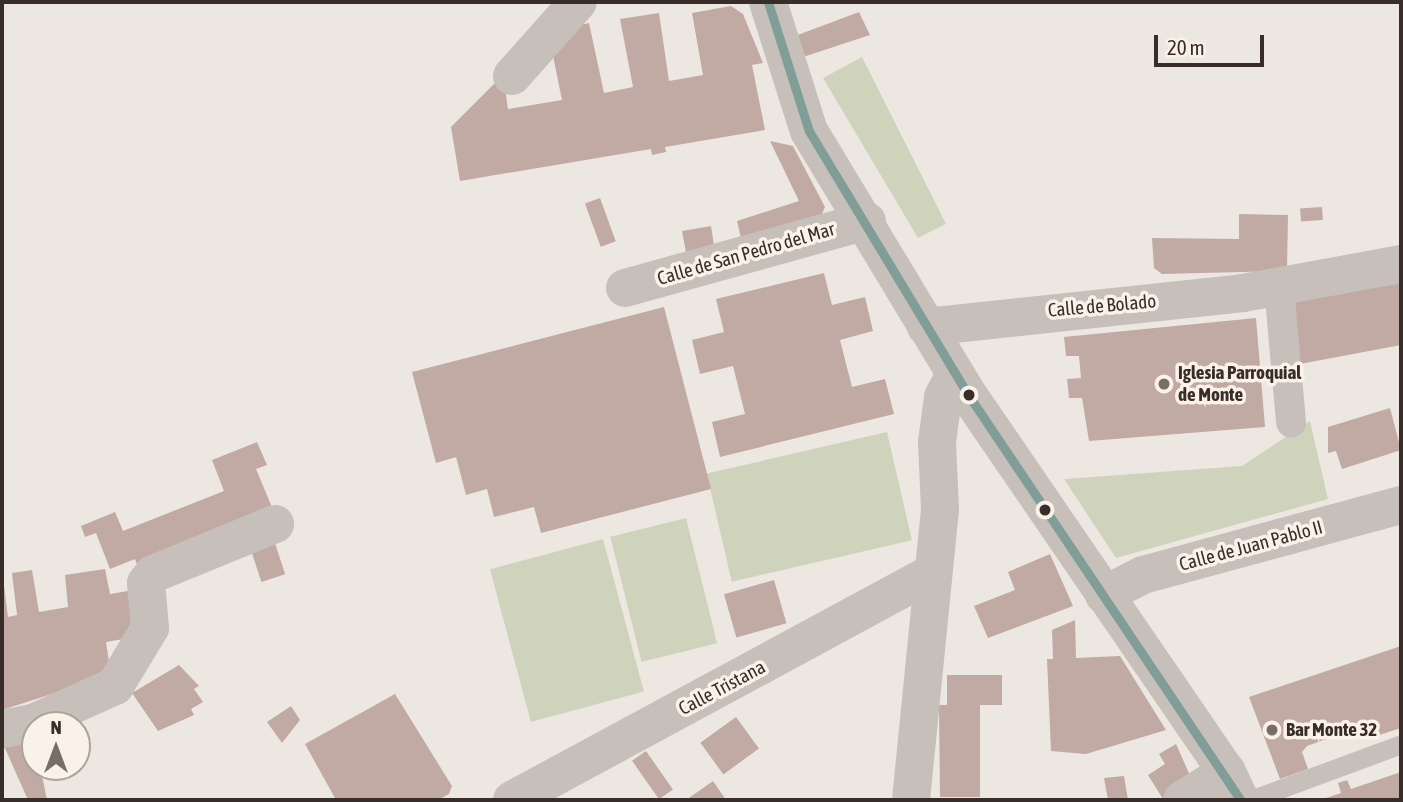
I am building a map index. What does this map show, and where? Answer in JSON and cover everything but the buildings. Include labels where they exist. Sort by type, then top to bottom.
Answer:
[{"type":"street","points":[[512,76],[578,2]]},
{"type":"street","name":"Calle de San Pedro del Mar","points":[[768,2],[809,131],[867,221],[955,374],[1233,786],[1182,800]]},
{"type":"street","name":"Calle de San Pedro del Mar","points":[[625,288],[867,221]]},
{"type":"street","name":"Calle de Bolado","points":[[926,327],[1279,287],[1401,264]]},
{"type":"street","points":[[1279,287],[1291,422]]},
{"type":"street","points":[[911,800],[931,573],[940,510],[940,418],[955,374]]},
{"type":"street","name":"Calle de Juan Pablo II","points":[[1104,595],[1143,575],[1401,505]]},
{"type":"street","points":[[2,729],[33,723],[115,686],[150,628],[146,583],[153,573],[275,524]]},
{"type":"street","name":"Calle Tristana","points":[[512,800],[931,573]]},
{"type":"lane","points":[[1250,800],[1401,744]]},
{"type":"green space","points":[[862,57],[946,224],[918,238],[823,78]]},
{"type":"green space","points":[[1310,421],[1328,499],[1116,558],[1064,479],[1242,466]]},
{"type":"green space","points":[[887,432],[912,540],[732,582],[707,474]]},
{"type":"green space","points":[[686,518],[717,643],[642,662],[610,537]]},
{"type":"green space","points":[[603,539],[644,692],[531,722],[490,569]]},
{"type":"transit line","points":[[768,2],[809,131],[965,390],[1240,800]]},
{"type":"place","name":"Iglesia Parroquial de Monte","points":[[1164,384]]},
{"type":"place","name":"Bar Monte 32","points":[[1272,730]]}]
